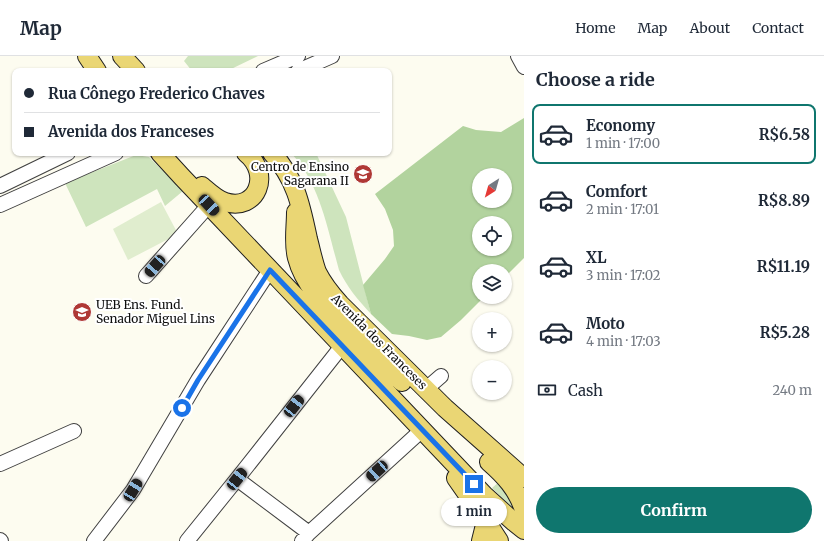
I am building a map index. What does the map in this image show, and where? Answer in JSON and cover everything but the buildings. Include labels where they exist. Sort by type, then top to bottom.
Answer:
[{"type":"main road","points":[[87,56],[95,68]]},
{"type":"main road","points":[[122,56],[133,68]]},
{"type":"main road","points":[[163,156],[484,495],[524,530]]},
{"type":"main road","points":[[175,156],[210,193],[224,201],[231,203],[238,203],[251,198],[259,186],[260,178],[257,165],[249,156]]},
{"type":"main road","name":"Avenida dos Franceses","points":[[274,156],[282,165],[295,189],[312,257],[317,271],[340,304],[445,408],[524,478]]},
{"type":"main road","points":[[291,180],[295,206],[295,251],[306,279],[322,301],[374,356],[504,475],[518,496],[524,510]]},
{"type":"main road","points":[[422,430],[499,541]]},
{"type":"main road","points":[[481,541],[486,521]]},
{"type":"street","points":[[270,68],[298,56]]},
{"type":"street","points":[[305,68],[332,56]]},
{"type":"street","points":[[518,56],[524,67]]},
{"type":"street","points":[[0,186],[62,156]]},
{"type":"street","points":[[0,204],[109,156]]},
{"type":"street","points":[[146,276],[209,205]]},
{"type":"street","points":[[94,541],[133,490],[198,380],[270,270]]},
{"type":"street","points":[[187,541],[342,346]]},
{"type":"street","points":[[426,389],[440,376]]},
{"type":"street","points":[[237,479],[305,537],[422,430]]},
{"type":"street","points":[[0,464],[74,431]]},
{"type":"green space","points":[[188,56],[258,56],[233,68],[190,68],[184,61]]},
{"type":"green space","points":[[524,118],[524,258],[512,270],[512,264],[472,264],[472,304],[477,304],[441,337],[427,340],[392,334],[371,314],[363,285],[394,246],[393,230],[385,209],[375,194],[463,126],[476,130],[501,132]]},
{"type":"green space","points":[[133,156],[142,156],[149,157],[183,191],[165,206],[157,189],[86,227],[65,183]]},
{"type":"green space","points":[[294,156],[317,156],[346,217],[371,314],[353,293],[339,270],[322,208],[309,178]]},
{"type":"green space","points":[[161,202],[178,234],[128,260],[113,229]]},
{"type":"green space","points":[[500,481],[516,511],[492,488]]},
{"type":"place","name":"Centro de Ensino Sagarana II","points":[[363,174]]},
{"type":"place","name":"UEB Ens. Fund. Senador Miguel Lins","points":[[82,312]]},
{"type":"route","points":[[182,408],[198,380],[270,270],[474,484]]}]
